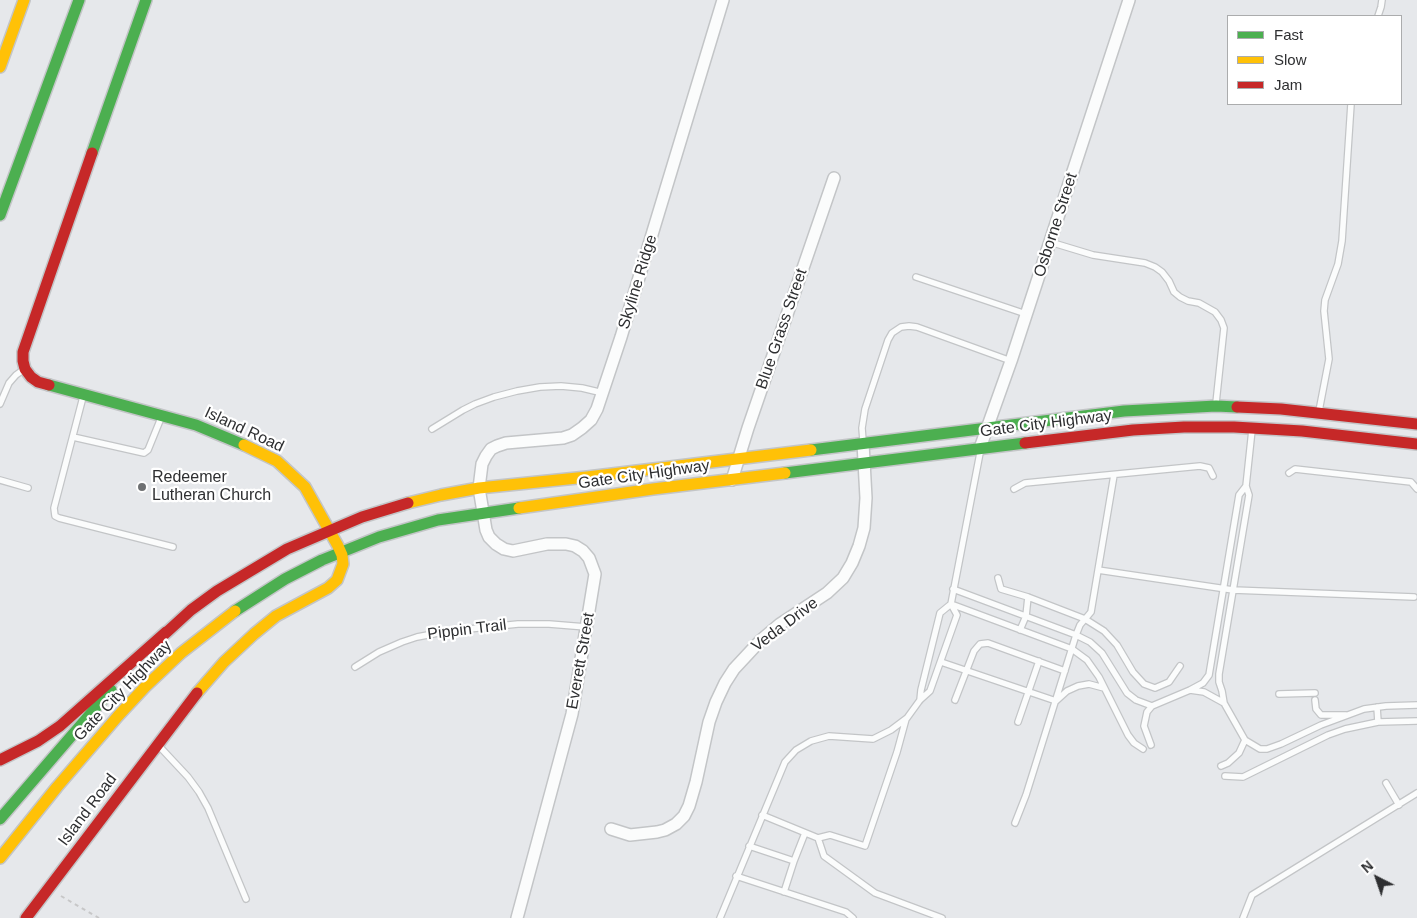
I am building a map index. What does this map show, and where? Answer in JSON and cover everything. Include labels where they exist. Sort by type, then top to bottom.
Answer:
[{"type":"main road","points":[[0,67],[24,0]]},
{"type":"main road","points":[[0,216],[79,0]]},
{"type":"main road","points":[[25,369],[23,352],[146,0]]},
{"type":"main road","name":"Island Road","points":[[25,369],[38,382],[196,425],[277,462],[305,487],[330,530],[343,562],[342,570],[328,588],[276,616],[224,662],[201,688],[26,918]]},
{"type":"main road","name":"Gate City Highway","points":[[0,819],[134,664],[191,610],[217,591],[287,549],[362,517],[401,505],[480,488],[586,477],[1124,410],[1216,406],[1281,409],[1417,424]]},
{"type":"main road","name":"Gate City Highway","points":[[0,858],[57,787],[118,716],[181,653],[208,631],[242,606],[285,579],[340,552],[379,537],[416,526],[438,520],[483,513],[980,448],[1133,430],[1184,427],[1252,428],[1302,431],[1417,444]]},
{"type":"main road","points":[[0,760],[38,741],[60,726],[166,632]]},
{"type":"street","name":"Skyline Ridge","points":[[480,488],[482,464],[491,449],[506,444],[563,438],[572,435],[591,420],[597,410],[621,338],[723,0]]},
{"type":"street","name":"Osborne Street","points":[[980,448],[1011,361],[1129,0]]},
{"type":"street","name":"Blue Grass Street","points":[[732,480],[834,178]]},
{"type":"street","name":"Veda Drive","points":[[611,829],[630,835],[657,832],[676,824],[684,816],[696,782],[709,722],[716,702],[734,669],[780,624],[808,607],[843,578],[859,546],[864,528],[866,498],[863,443]]},
{"type":"street","name":"Everett Street","points":[[480,488],[486,530],[489,537],[496,544],[504,549],[513,550],[547,544],[575,546],[589,558],[593,566],[595,578],[572,714],[517,918]]},
{"type":"lane","points":[[1378,15],[1382,7],[1382,0]]},
{"type":"lane","points":[[1318,413],[1329,358],[1324,311],[1325,300],[1338,264],[1342,241],[1351,105]]},
{"type":"lane","points":[[1050,242],[1093,254],[1145,263],[1155,267],[1165,276],[1174,292],[1180,297],[1207,306],[1215,312],[1224,328],[1216,406]]},
{"type":"lane","points":[[916,277],[1026,314]]},
{"type":"lane","points":[[863,443],[864,409],[888,340],[892,333],[901,327],[917,327],[1011,361]]},
{"type":"lane","points":[[0,404],[9,383],[25,369]]},
{"type":"lane","points":[[432,429],[475,404],[517,391],[561,386],[603,393]]},
{"type":"lane","points":[[84,394],[54,508],[55,516],[173,548]]},
{"type":"lane","points":[[73,437],[144,453],[148,450],[162,415]]},
{"type":"lane","points":[[1252,428],[1246,486],[1249,495],[1219,674],[1224,702],[1245,740],[1260,749],[1267,749],[1321,725],[1364,709],[1417,705]]},
{"type":"lane","points":[[920,700],[940,613],[951,604],[980,448]]},
{"type":"lane","points":[[1014,489],[1025,483],[1200,466],[1209,468],[1213,476]]},
{"type":"lane","points":[[1289,473],[1295,469],[1410,482],[1417,489]]},
{"type":"lane","points":[[1015,824],[1032,779],[1076,635],[1080,625],[1091,612],[1114,475]]},
{"type":"lane","points":[[0,480],[28,488]]},
{"type":"lane","points":[[1151,745],[1144,726],[1147,712],[1152,706],[1202,683],[1209,675],[1239,495],[1246,486]]},
{"type":"lane","points":[[1098,570],[1224,590],[1414,597]]},
{"type":"lane","points":[[998,578],[1001,589],[1028,597],[1085,619],[1104,631],[1117,645],[1133,672],[1144,684],[1155,688],[1169,682],[1180,666]]},
{"type":"lane","points":[[954,590],[1076,635],[1090,642],[1102,653],[1127,693],[1136,700],[1152,706]]},
{"type":"lane","points":[[1020,630],[1026,616],[1028,597]]},
{"type":"lane","points":[[951,604],[1072,649],[1087,660],[1099,677],[1128,735],[1134,743],[1144,749]]},
{"type":"lane","points":[[720,918],[784,762],[796,750],[811,741],[829,736],[873,739],[891,730],[907,718],[920,700],[930,691],[957,615],[951,604]]},
{"type":"lane","name":"Pippin Trail","points":[[355,667],[379,652],[402,642],[449,630],[518,624],[586,627]]},
{"type":"lane","points":[[955,700],[974,651],[980,644],[988,643],[1065,671]]},
{"type":"lane","points":[[940,662],[1056,701]]},
{"type":"lane","points":[[1018,722],[1039,662]]},
{"type":"lane","points":[[1056,701],[1068,691],[1078,686],[1089,684],[1104,688]]},
{"type":"lane","points":[[1190,690],[1204,692],[1224,702]]},
{"type":"lane","points":[[1279,694],[1315,696],[1316,709],[1321,715],[1345,716]]},
{"type":"lane","points":[[1377,707],[1378,722]]},
{"type":"lane","points":[[1345,716],[1346,729]]},
{"type":"lane","points":[[762,815],[818,838],[830,836],[864,846],[907,718]]},
{"type":"lane","points":[[1225,776],[1244,777],[1328,735],[1346,729],[1378,722],[1417,721]]},
{"type":"lane","points":[[1222,766],[1239,752],[1245,740]]},
{"type":"lane","points":[[158,745],[188,776],[199,792],[208,808],[246,899]]},
{"type":"lane","points":[[1386,783],[1399,805]]},
{"type":"lane","points":[[1243,918],[1252,894],[1417,793]]},
{"type":"lane","points":[[784,892],[805,833]]},
{"type":"lane","points":[[818,838],[824,856],[874,893],[942,918]]},
{"type":"lane","points":[[749,846],[794,861]]},
{"type":"lane","points":[[736,876],[846,912],[853,918]]},
{"type":"path","points":[[49,888],[99,918]]},
{"type":"traffic: fast","points":[[0,215],[79,0]]},
{"type":"traffic: fast","points":[[92,153],[146,0]]},
{"type":"traffic: fast","points":[[49,385],[196,425],[244,445]]},
{"type":"traffic: fast","points":[[811,450],[1124,411],[1216,406],[1237,407]]},
{"type":"traffic: fast","points":[[785,473],[1025,443]]},
{"type":"traffic: fast","points":[[235,611],[285,579],[322,560],[379,537],[438,520],[519,508]]},
{"type":"traffic: fast","points":[[0,819],[111,690]]},
{"type":"traffic: slow","points":[[0,67],[24,0]]},
{"type":"traffic: slow","points":[[197,693],[224,662],[276,616],[328,588],[337,580],[343,564],[338,546],[305,487],[277,461],[244,445]]},
{"type":"traffic: slow","points":[[408,503],[479,488],[811,450]]},
{"type":"traffic: slow","points":[[519,508],[785,473]]},
{"type":"traffic: slow","points":[[0,858],[57,787],[145,687],[181,653],[235,611]]},
{"type":"traffic: jam","points":[[49,385],[38,382],[31,377],[25,369],[23,352],[92,153]]},
{"type":"traffic: jam","points":[[1237,407],[1281,409],[1417,424]]},
{"type":"traffic: jam","points":[[1025,443],[1133,430],[1234,427],[1302,431],[1417,444]]},
{"type":"traffic: jam","points":[[156,642],[191,610],[217,591],[287,549],[362,517],[408,503]]},
{"type":"traffic: jam","points":[[0,760],[38,741],[60,726],[166,632]]},
{"type":"traffic: jam","points":[[26,918],[197,693]]},
{"type":"place","name":"Redeemer Lutheran Church","points":[[142,487]]}]
